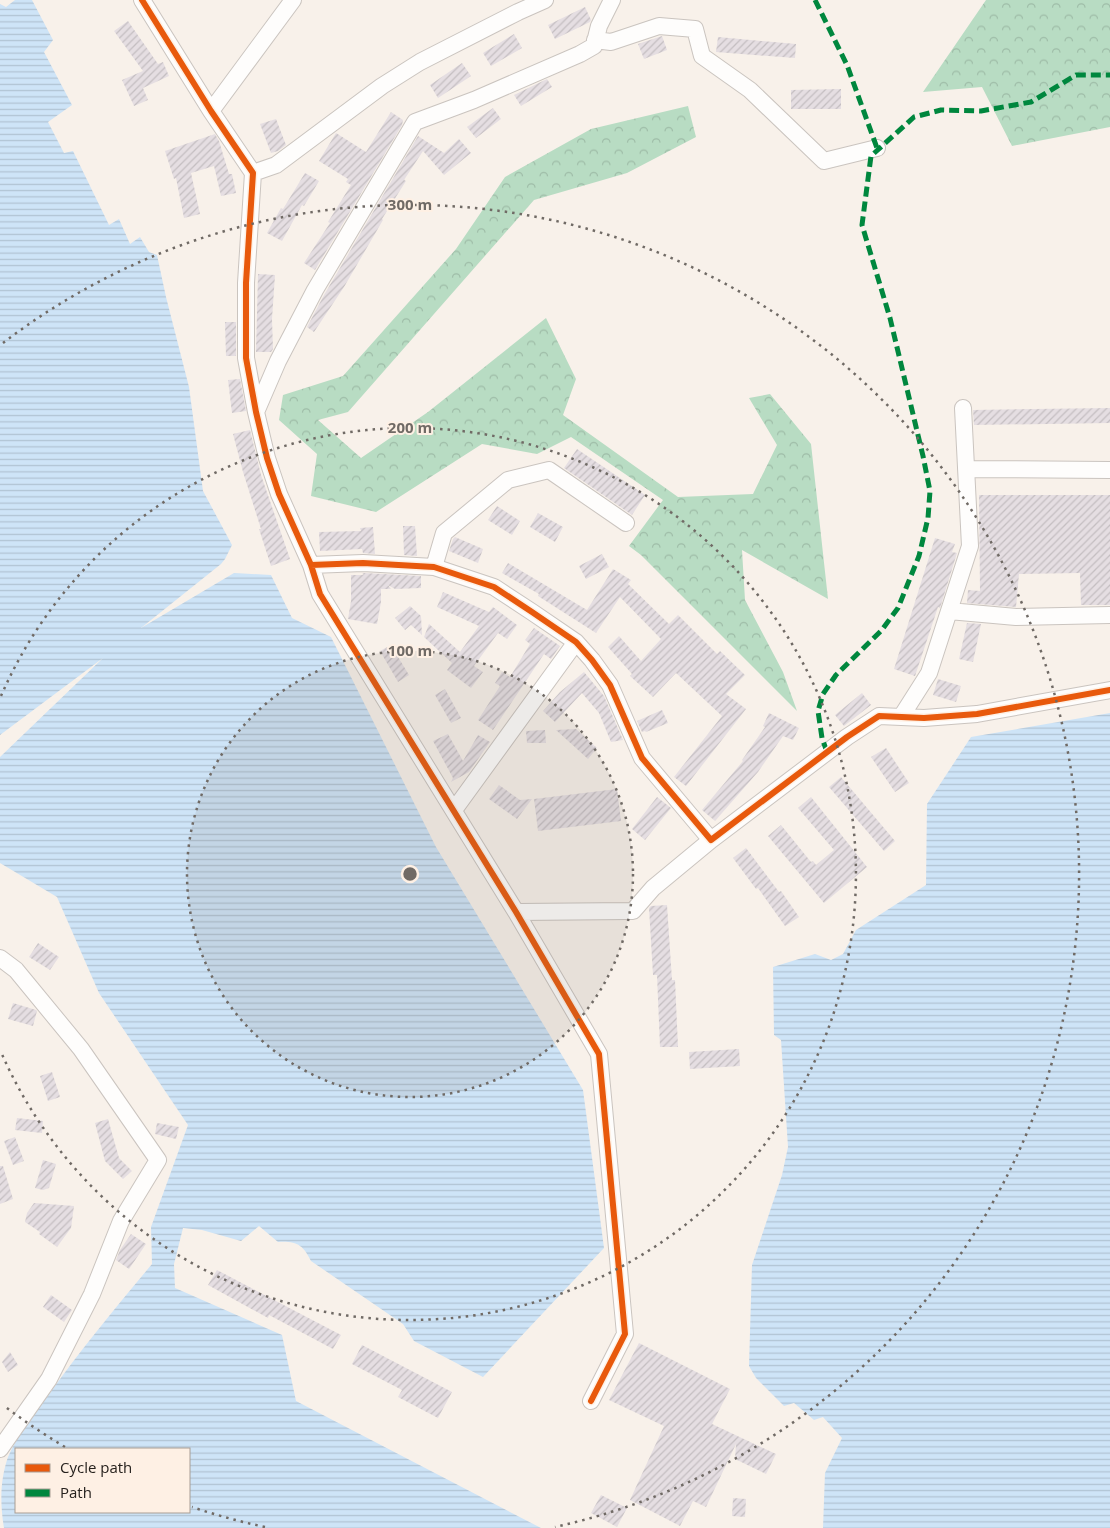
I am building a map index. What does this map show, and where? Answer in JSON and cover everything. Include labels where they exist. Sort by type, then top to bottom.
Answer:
[{"type":"street","points":[[142,0],[211,111],[253,174],[246,283],[246,358],[267,458],[279,494],[310,565],[320,594],[516,912],[598,1054],[625,1334],[591,1401]]},
{"type":"street","points":[[211,111],[293,0]]},
{"type":"street","points":[[253,174],[276,165],[382,86],[420,62],[518,12],[546,0]]},
{"type":"street","points":[[256,412],[278,360],[316,290],[415,122],[474,100],[580,54],[594,46],[599,26],[612,0]]},
{"type":"street","points":[[595,40],[611,42],[659,26],[695,29],[702,56],[750,90],[824,161],[877,148]]},
{"type":"street","points":[[901,717],[929,673],[970,546],[963,408]]},
{"type":"street","points":[[966,469],[1110,470]]},
{"type":"street","points":[[434,567],[444,533],[508,480],[549,470],[626,523]]},
{"type":"street","points":[[310,565],[364,563],[434,567],[494,587],[576,642],[610,685],[642,758],[711,840]]},
{"type":"street","points":[[949,611],[1016,617],[1110,615]]},
{"type":"street","points":[[454,810],[576,642]]},
{"type":"street","points":[[516,912],[633,911],[653,888],[711,840],[855,732],[880,716],[924,718],[977,714],[1110,690]]},
{"type":"street","points":[[0,958],[16,970],[80,1049],[158,1160],[121,1221],[92,1294],[49,1379],[0,1449]]},
{"type":"green space","points":[[986,0],[1110,0],[1110,127],[1012,146],[982,87],[923,92]]},
{"type":"green space","points":[[688,106],[696,137],[627,173],[534,200],[348,412],[318,420],[361,458],[428,412],[546,318],[576,379],[563,415],[678,497],[753,494],[777,445],[749,398],[770,394],[811,444],[828,599],[742,550],[745,600],[783,672],[797,711],[641,555],[629,546],[663,500],[571,437],[537,454],[482,444],[376,512],[311,496],[317,454],[279,420],[283,395],[343,376],[456,249],[505,177],[591,129]]},
{"type":"water","points":[[15,0],[32,0],[53,40],[44,52],[72,105],[48,122],[64,153],[73,151],[109,225],[119,219],[130,244],[140,237],[149,252],[157,255],[189,387],[203,491],[232,545],[221,564],[141,628],[234,573],[271,575],[292,618],[331,637],[436,847],[583,1090],[604,1248],[483,1377],[414,1341],[403,1324],[311,1261],[299,1245],[290,1242],[278,1242],[259,1226],[241,1241],[202,1230],[183,1228],[174,1264],[175,1288],[282,1335],[296,1401],[541,1528],[4,1528],[2,1510],[3,1474],[12,1448],[62,1376],[152,1264],[151,1227],[188,1125],[99,993],[57,897],[0,863],[0,757],[103,658],[0,735],[0,4],[6,7]]},
{"type":"water","points":[[1110,713],[1110,1528],[823,1528],[825,1473],[842,1438],[823,1417],[814,1420],[794,1403],[784,1406],[756,1378],[749,1366],[752,1265],[782,1175],[788,1147],[781,1040],[774,1035],[773,967],[815,954],[831,960],[843,954],[856,930],[926,885],[927,804],[971,737]]},
{"type":"building","points":[[585,7],[591,20],[590,22],[555,39],[548,25]]},
{"type":"building","points":[[128,21],[158,64],[163,62],[169,76],[143,88],[148,100],[134,106],[122,80],[143,71],[114,31]]},
{"type":"building","points":[[514,34],[522,48],[491,66],[483,53]]},
{"type":"building","points":[[662,36],[667,50],[644,59],[638,44]]},
{"type":"building","points":[[718,37],[796,44],[795,58],[716,52]]},
{"type":"building","points":[[462,63],[471,76],[438,98],[430,85]]},
{"type":"building","points":[[547,79],[552,87],[521,106],[514,95]]},
{"type":"building","points":[[841,89],[841,109],[791,109],[791,90]]},
{"type":"building","points":[[493,108],[501,119],[476,138],[467,127]]},
{"type":"building","points":[[391,112],[403,120],[402,125],[315,270],[304,263],[330,223],[328,222],[351,185],[346,182],[348,179],[319,161],[336,133],[366,152]]},
{"type":"building","points":[[276,119],[286,145],[278,151],[271,153],[260,124]]},
{"type":"building","points":[[215,134],[229,174],[232,174],[236,193],[221,196],[214,166],[191,173],[200,214],[184,218],[176,178],[174,179],[165,151]]},
{"type":"building","points":[[418,136],[444,153],[459,139],[471,153],[444,175],[423,151],[404,180],[406,181],[382,219],[344,287],[314,332],[307,327]]},
{"type":"building","points":[[305,173],[319,181],[304,206],[302,205],[282,241],[267,233],[281,208],[283,209]]},
{"type":"building","points":[[258,274],[275,275],[272,319],[273,349],[271,352],[256,352]]},
{"type":"building","points":[[225,322],[236,322],[236,356],[226,356]]},
{"type":"building","points":[[240,379],[246,411],[232,413],[228,380]]},
{"type":"building","points":[[1110,408],[1110,423],[974,425],[973,410]]},
{"type":"building","points":[[250,430],[261,475],[290,559],[271,566],[233,434]]},
{"type":"building","points":[[577,449],[645,495],[632,515],[564,468]]},
{"type":"building","points":[[979,495],[1110,495],[1110,605],[1081,605],[1080,573],[1019,574],[1016,607],[967,603],[968,590],[980,591]]},
{"type":"building","points":[[497,506],[520,521],[512,535],[488,520]]},
{"type":"building","points":[[538,513],[563,527],[555,542],[530,527]]},
{"type":"building","points":[[403,526],[415,526],[417,556],[404,555]]},
{"type":"building","points":[[373,527],[375,554],[363,553],[362,549],[320,551],[319,532],[361,531],[360,528]]},
{"type":"building","points":[[455,537],[483,549],[478,563],[449,551]]},
{"type":"building","points":[[935,538],[955,544],[952,552],[957,553],[940,608],[938,607],[915,676],[894,669]]},
{"type":"building","points":[[602,554],[609,567],[586,579],[579,566]]},
{"type":"building","points":[[508,563],[587,610],[613,569],[631,580],[628,584],[669,624],[678,615],[717,654],[720,651],[745,675],[726,694],[746,709],[686,786],[674,777],[722,716],[676,673],[653,697],[630,676],[632,674],[608,647],[619,636],[641,661],[661,639],[620,597],[596,633],[538,596],[539,594],[502,573]]},
{"type":"building","points":[[362,574],[421,576],[421,588],[395,589],[388,585],[391,589],[381,589],[377,624],[348,619],[351,601],[351,575],[364,575]]},
{"type":"building","points":[[443,592],[489,612],[493,607],[517,625],[507,639],[498,633],[474,666],[483,672],[471,688],[447,670],[452,663],[424,637],[429,624],[460,652],[479,626],[437,607]]},
{"type":"building","points":[[410,606],[421,616],[422,635],[411,625],[405,630],[395,618]]},
{"type":"building","points":[[967,623],[981,624],[973,662],[959,659]]},
{"type":"building","points":[[534,628],[560,646],[551,659],[544,654],[493,730],[478,720],[500,686],[495,683],[502,672],[510,677],[530,644],[525,640]]},
{"type":"building","points":[[387,647],[392,647],[409,675],[398,682],[380,651]]},
{"type":"building","points":[[584,672],[604,696],[623,740],[611,742],[599,713],[582,693],[555,722],[543,711],[560,692]]},
{"type":"building","points":[[938,679],[961,686],[956,702],[933,695]]},
{"type":"building","points":[[445,689],[461,718],[451,723],[435,695]]},
{"type":"building","points":[[862,693],[871,705],[844,726],[835,715]]},
{"type":"building","points":[[662,710],[668,723],[642,732],[637,721]]},
{"type":"building","points":[[769,713],[799,728],[793,740],[783,736],[758,772],[715,821],[702,810],[743,761],[765,727],[763,726]]},
{"type":"building","points":[[576,729],[597,748],[588,759],[556,730]]},
{"type":"building","points":[[545,730],[546,743],[527,743],[526,731]]},
{"type":"building","points":[[448,734],[463,761],[478,735],[490,742],[469,772],[451,782],[453,778],[433,741]]},
{"type":"building","points":[[886,748],[909,783],[895,792],[871,757]]},
{"type":"building","points":[[841,777],[895,841],[884,851],[829,787]]},
{"type":"building","points":[[499,785],[520,800],[532,799],[517,819],[489,799]]},
{"type":"building","points":[[617,789],[621,821],[538,831],[534,799]]},
{"type":"building","points":[[657,797],[671,808],[645,840],[632,829]]},
{"type":"building","points":[[811,797],[867,867],[824,903],[768,836],[781,825],[811,862],[813,861],[816,865],[834,850],[798,808]]},
{"type":"building","points":[[746,848],[779,892],[781,891],[799,917],[785,926],[758,888],[756,889],[733,858]]},
{"type":"building","points":[[667,905],[672,980],[675,980],[678,1047],[660,1047],[657,975],[653,975],[649,908],[651,906]]},
{"type":"building","points":[[38,943],[59,957],[50,970],[29,957]]},
{"type":"building","points":[[13,1003],[37,1011],[33,1026],[8,1019]]},
{"type":"building","points":[[739,1049],[740,1066],[690,1069],[689,1052]]},
{"type":"building","points":[[52,1072],[60,1097],[48,1101],[40,1076]]},
{"type":"building","points":[[17,1118],[43,1121],[42,1133],[15,1130]]},
{"type":"building","points":[[108,1119],[119,1158],[132,1171],[123,1179],[105,1161],[95,1123]]},
{"type":"building","points":[[157,1123],[179,1127],[176,1139],[155,1134]]},
{"type":"building","points":[[15,1137],[24,1161],[13,1165],[4,1141]]},
{"type":"building","points":[[43,1160],[56,1164],[49,1188],[43,1190],[35,1188]]},
{"type":"building","points":[[0,1166],[3,1166],[13,1199],[0,1204]]},
{"type":"building","points":[[34,1203],[74,1206],[71,1228],[57,1247],[25,1222],[27,1213]]},
{"type":"building","points":[[131,1234],[146,1244],[129,1269],[116,1260],[120,1250]]},
{"type":"building","points":[[217,1270],[341,1335],[333,1349],[269,1315],[268,1318],[208,1285]]},
{"type":"building","points":[[51,1295],[72,1310],[64,1322],[43,1307]]},
{"type":"building","points":[[639,1343],[730,1389],[712,1424],[776,1454],[766,1474],[735,1459],[736,1444],[706,1507],[693,1501],[680,1526],[630,1500],[664,1426],[609,1400]]},
{"type":"building","points":[[362,1345],[452,1392],[438,1418],[398,1397],[402,1390],[352,1364]]},
{"type":"building","points":[[10,1352],[18,1365],[8,1372],[2,1362]]},
{"type":"building","points":[[601,1495],[627,1508],[617,1527],[591,1513]]},
{"type":"building","points":[[733,1498],[746,1499],[745,1517],[732,1516]]},
{"type":"marked path","points":[[815,0],[847,65],[877,148]]},
{"type":"marked path","points":[[827,752],[822,738],[818,711],[823,694],[836,675],[881,631],[898,608],[919,556],[928,518],[930,491],[890,318],[862,225],[871,156],[914,117],[941,110],[981,111],[1031,102],[1076,75],[1110,75]]},
{"type":"cycle path","points":[[142,0],[211,111],[253,173],[246,283],[246,358],[267,458],[279,494],[311,565],[320,594],[516,912],[599,1054],[625,1334],[591,1401]]},
{"type":"cycle path","points":[[311,565],[363,563],[434,567],[494,587],[576,642],[610,685],[642,758],[711,840],[847,737],[879,716],[924,718],[977,714],[1110,690]]}]
